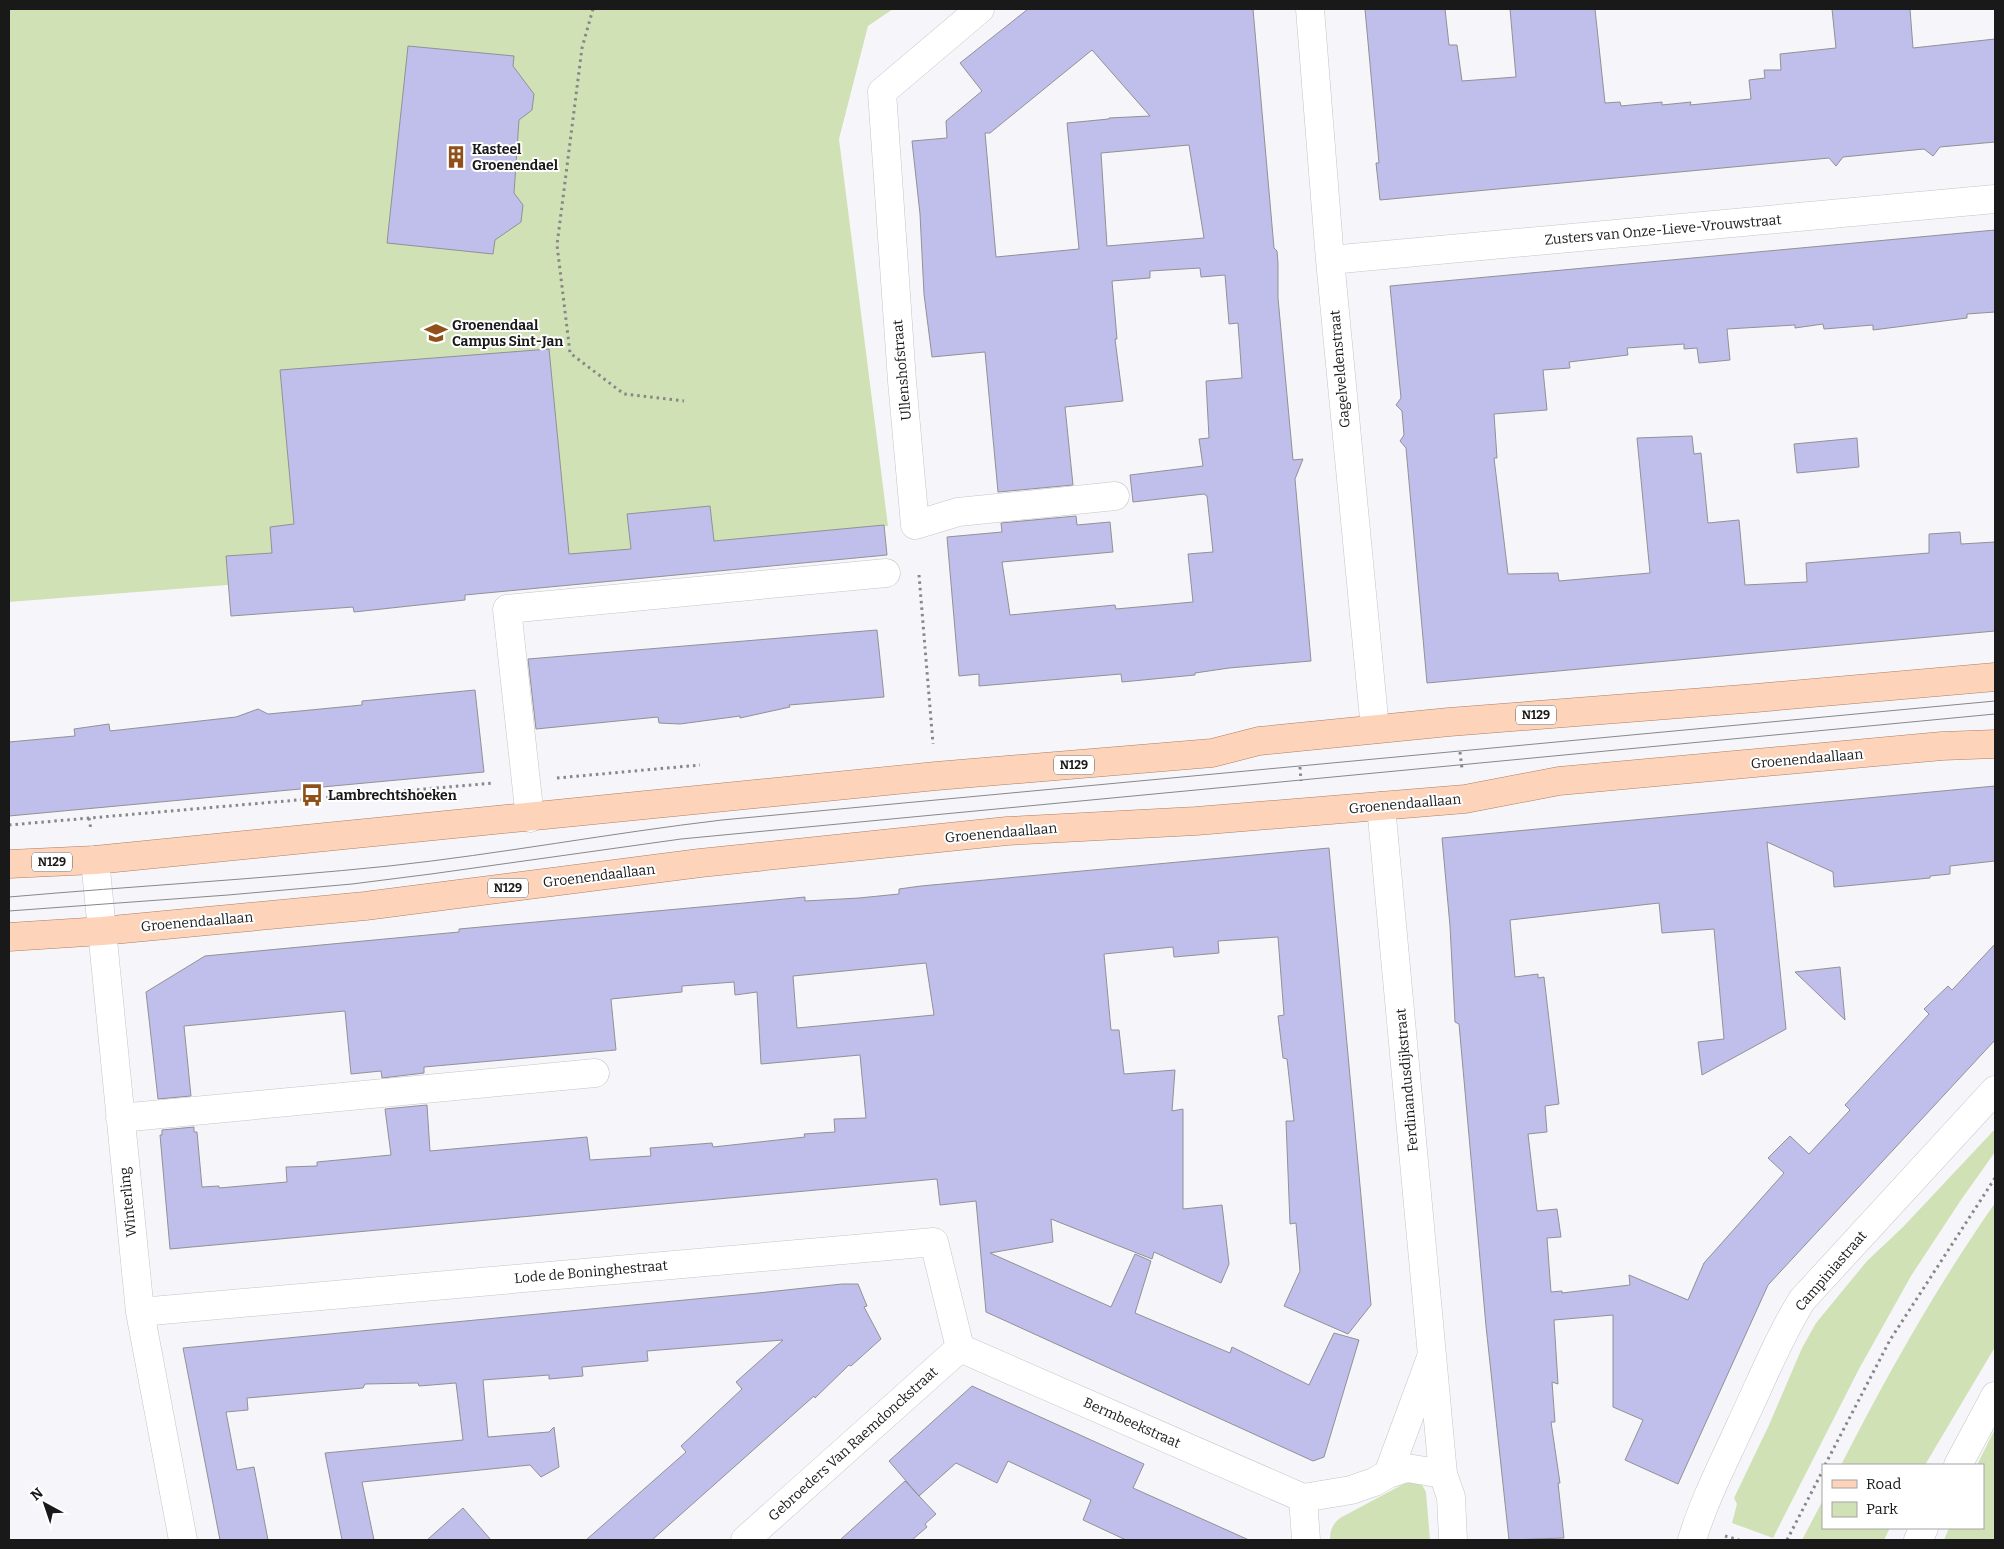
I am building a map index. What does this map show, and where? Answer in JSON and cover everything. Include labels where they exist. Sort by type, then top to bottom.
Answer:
[{"type":"main road","name":"N129","points":[[9,864],[95,860],[936,776],[1212,753],[1259,741],[1456,722],[1995,677]]},
{"type":"main road","name":"Groenendaallaan","points":[[9,937],[102,931],[402,902],[700,863],[1007,831],[1196,821],[1381,806],[1465,798],[1559,781],[1942,746],[1995,744]]},
{"type":"street","name":"Ullenshofstraat","points":[[915,525],[882,92],[980,9]]},
{"type":"street","name":"Gagelveldenstraat","points":[[1310,9],[1330,260],[1375,730]]},
{"type":"street","name":"Zusters van Onze-Lieve-Vrouwstraat","points":[[1330,260],[1995,199]]},
{"type":"street","points":[[915,525],[958,512],[1114,496]]},
{"type":"street","points":[[530,818],[507,608],[886,573]]},
{"type":"street","name":"Ferdinandusdijkstraat","points":[[1381,806],[1443,1474],[1451,1496],[1453,1540]]},
{"type":"street","name":"Winterling","points":[[95,860],[140,1312],[183,1540]]},
{"type":"street","points":[[120,1118],[595,1073]]},
{"type":"street","name":"Campiniastraat","points":[[1692,1540],[1718,1475],[1787,1326],[1802,1300],[1995,1090]]},
{"type":"street","name":"Lode de Boninghestraat","points":[[140,1312],[934,1242],[960,1348]]},
{"type":"street","name":"Bermbeekstraat","points":[[960,1348],[1303,1498]]},
{"type":"street","name":"Gebroeders Van Raemdonckstraat","points":[[745,1540],[960,1348]]},
{"type":"street","name":"Ferdinandusdijkstraat","points":[[1388,1474],[1432,1354]]},
{"type":"street","points":[[1959,1464],[1995,1396]]},
{"type":"street","points":[[1306,1540],[1303,1498],[1351,1490],[1374,1482],[1388,1474],[1408,1468],[1443,1474]]},
{"type":"path","points":[[593,9],[582,48],[557,246],[570,353],[624,394],[684,401]]},
{"type":"path","points":[[915,525],[936,776]]},
{"type":"path","points":[[1456,722],[1465,798]]},
{"type":"path","points":[[1297,738],[1306,812]]},
{"type":"path","points":[[9,825],[89,818]]},
{"type":"path","points":[[1826,1464],[1890,1340],[1995,1178]]},
{"type":"path","points":[[1786,1540],[1822,1472]]},
{"type":"green space","name":"Groenendaal Campus Sint-Jan","points":[[9,9],[893,9],[868,26],[839,139],[888,526],[318,578],[9,602]]},
{"type":"green space","points":[[1995,1129],[1995,1152],[1911,1276],[1859,1369],[1773,1538],[1732,1523],[1737,1504],[1734,1498],[1769,1425],[1802,1348],[1816,1323],[1867,1261],[1903,1227]]},
{"type":"green space","points":[[1995,1203],[1995,1347],[1926,1464],[1842,1464],[1913,1331]]},
{"type":"green space","points":[[1995,1429],[1995,1540],[1944,1540],[1949,1529],[1984,1529],[1984,1464],[1978,1464]]},
{"type":"green space","points":[[1411,1480],[1422,1485],[1426,1492],[1430,1540],[1330,1540],[1332,1528],[1340,1518]]},
{"type":"green space","points":[[1822,1502],[1822,1529],[1890,1529],[1884,1540],[1802,1540]]},
{"type":"building","points":[[1028,9],[1253,9],[1274,248],[1277,251],[1278,298],[1293,460],[1303,459],[1295,479],[1311,661],[1229,668],[1195,673],[1195,675],[1122,682],[1121,674],[979,686],[979,674],[959,676],[947,537],[1002,532],[1001,523],[1076,516],[1077,525],[1110,522],[1113,552],[1002,562],[1010,615],[1115,605],[1116,609],[1193,602],[1188,554],[1213,552],[1207,496],[1204,494],[1133,502],[1130,475],[1203,466],[1199,439],[1209,438],[1206,381],[1242,378],[1238,323],[1229,324],[1225,275],[1201,277],[1200,268],[1150,271],[1150,278],[1112,281],[1117,339],[1115,339],[1123,401],[1065,407],[1073,485],[998,492],[985,352],[932,357],[924,294],[920,214],[912,141],[947,138],[946,121],[982,91],[960,63]],"holes":[[[1092,50],[1150,116],[1067,123],[1079,249],[996,257],[985,133],[990,133]],[[1189,145],[1204,238],[1107,246],[1101,153]]]},
{"type":"building","points":[[1365,9],[1445,9],[1449,45],[1457,45],[1462,81],[1516,77],[1510,9],[1595,9],[1605,103],[1620,102],[1621,106],[1662,102],[1662,105],[1691,102],[1690,105],[1751,99],[1749,80],[1765,78],[1764,70],[1781,70],[1780,54],[1836,48],[1832,9],[1910,9],[1913,48],[1995,39],[1995,142],[1940,147],[1933,156],[1924,149],[1843,157],[1836,166],[1829,158],[1380,200],[1376,163],[1379,163]]},
{"type":"building","name":"Kasteel Groenendael","points":[[408,46],[514,56],[513,66],[534,94],[532,110],[519,120],[514,193],[523,205],[521,222],[495,240],[493,254],[387,243]]},
{"type":"building","points":[[1995,230],[1995,312],[1967,314],[1967,318],[1873,330],[1873,325],[1824,329],[1823,324],[1795,328],[1795,325],[1727,329],[1730,360],[1699,363],[1697,348],[1684,349],[1684,344],[1627,348],[1628,355],[1569,362],[1570,368],[1543,370],[1547,410],[1494,414],[1497,458],[1494,458],[1508,574],[1558,573],[1559,581],[1650,573],[1637,438],[1692,436],[1694,454],[1701,453],[1708,523],[1739,520],[1745,585],[1807,582],[1806,563],[1929,553],[1929,534],[1960,532],[1961,544],[1995,542],[1995,631],[1427,683],[1406,448],[1400,441],[1404,435],[1402,411],[1396,405],[1401,398],[1390,286]]},
{"type":"building","points":[[549,349],[569,554],[631,549],[627,514],[710,506],[714,541],[884,525],[887,555],[465,595],[465,600],[354,612],[353,607],[231,616],[226,556],[272,553],[270,527],[294,524],[280,370]]},
{"type":"building","points":[[1857,438],[1859,467],[1797,473],[1794,444]]},
{"type":"building","points":[[877,630],[884,697],[789,705],[790,707],[740,718],[740,716],[680,724],[659,723],[658,717],[536,729],[528,659]]},
{"type":"building","points":[[475,690],[484,772],[9,816],[9,742],[75,736],[74,729],[109,724],[110,731],[236,717],[258,709],[268,714],[362,705],[362,701]]},
{"type":"building","points":[[1995,786],[1995,861],[1950,866],[1950,874],[1930,876],[1930,878],[1834,887],[1833,872],[1767,842],[1786,1029],[1702,1075],[1698,1042],[1724,1039],[1714,929],[1662,933],[1659,903],[1510,920],[1515,977],[1538,974],[1538,978],[1544,977],[1559,1104],[1545,1106],[1547,1132],[1528,1134],[1537,1211],[1557,1209],[1561,1237],[1547,1238],[1551,1292],[1562,1291],[1562,1293],[1630,1285],[1629,1275],[1688,1300],[1704,1263],[1784,1173],[1768,1158],[1790,1136],[1809,1154],[1850,1110],[1845,1105],[1929,1014],[1924,1009],[1948,986],[1952,990],[1995,944],[1995,1040],[1768,1285],[1678,1484],[1625,1460],[1643,1420],[1613,1407],[1613,1315],[1554,1320],[1558,1384],[1552,1382],[1555,1422],[1551,1422],[1560,1483],[1558,1483],[1564,1538],[1509,1540],[1486,1326],[1459,1024],[1455,1022],[1450,926],[1442,838]]},
{"type":"building","points":[[1329,848],[1371,1305],[1348,1334],[1284,1306],[1300,1271],[1296,1223],[1290,1224],[1286,1121],[1294,1121],[1287,1059],[1283,1058],[1278,1016],[1284,1015],[1278,937],[1218,941],[1219,953],[1174,957],[1173,947],[1104,954],[1111,1030],[1119,1030],[1124,1074],[1175,1070],[1172,1111],[1183,1109],[1183,1209],[1222,1205],[1229,1264],[1221,1283],[1154,1252],[1152,1259],[1051,1219],[1053,1242],[990,1253],[1111,1307],[1135,1254],[1151,1261],[1135,1313],[1230,1353],[1232,1347],[1309,1385],[1334,1333],[1359,1340],[1324,1457],[1313,1461],[986,1312],[976,1201],[940,1205],[937,1179],[170,1249],[160,1135],[162,1135],[162,1130],[194,1127],[194,1132],[197,1132],[202,1187],[219,1186],[219,1188],[287,1182],[286,1167],[317,1166],[317,1162],[391,1155],[385,1109],[427,1105],[430,1151],[587,1137],[590,1160],[651,1156],[650,1148],[712,1143],[713,1147],[805,1137],[804,1134],[835,1132],[834,1119],[866,1118],[860,1055],[761,1064],[757,992],[735,995],[734,982],[682,986],[682,992],[611,999],[616,1050],[424,1067],[424,1073],[382,1078],[381,1071],[351,1074],[345,1011],[184,1026],[191,1096],[158,1099],[146,992],[205,956],[459,932],[459,929],[805,897],[805,901],[859,898],[899,894],[899,889]],"holes":[[[926,963],[934,1015],[797,1028],[793,976]]]},
{"type":"building","points":[[1840,967],[1845,1020],[1795,972]]},
{"type":"building","points":[[842,1284],[858,1284],[867,1306],[864,1307],[881,1339],[851,1366],[849,1365],[815,1398],[814,1396],[652,1540],[586,1540],[686,1452],[681,1446],[742,1389],[736,1382],[783,1340],[647,1351],[648,1361],[582,1367],[583,1376],[549,1379],[549,1375],[483,1380],[488,1437],[549,1432],[554,1427],[559,1467],[541,1477],[530,1465],[362,1482],[374,1540],[342,1540],[325,1453],[463,1440],[456,1383],[419,1386],[418,1383],[365,1384],[363,1388],[247,1398],[248,1410],[226,1412],[237,1470],[254,1467],[268,1540],[220,1540],[183,1348]]},
{"type":"building","points":[[972,1386],[1144,1464],[1133,1488],[1249,1540],[1126,1540],[1083,1520],[1091,1500],[1008,1461],[997,1483],[956,1463],[919,1496],[889,1461]]},
{"type":"building","points":[[905,1481],[936,1514],[925,1524],[927,1527],[912,1540],[840,1540]]},
{"type":"building","points":[[463,1508],[491,1540],[427,1540]]},
{"type":"tram line","points":[[9,897],[389,866],[722,820],[1995,701]]},
{"type":"tram line","points":[[9,911],[352,884],[681,839],[1995,714]]},
{"type":"place","name":"Kasteel Groenendael","points":[[456,157]]},
{"type":"place","name":"Groenendaal Campus Sint-Jan","points":[[436,333]]},
{"type":"place","name":"Lambrechtshoeken","points":[[312,795]]}]
